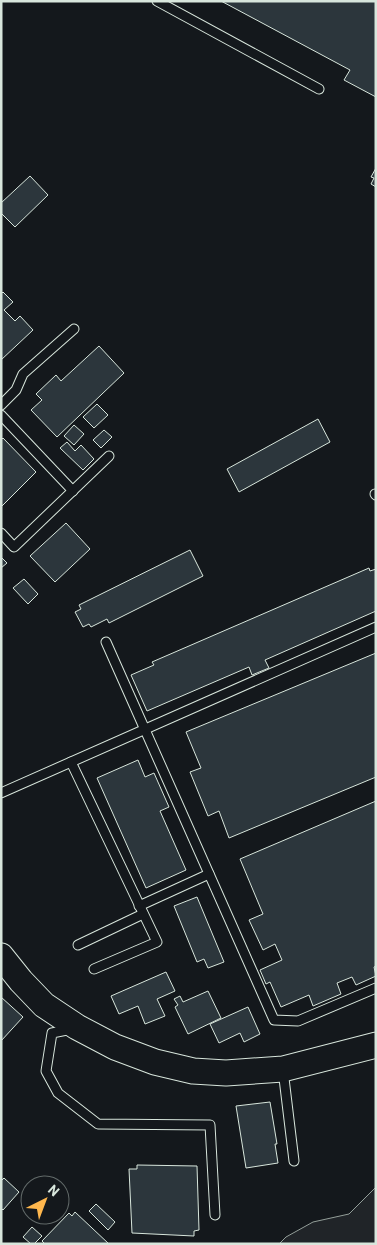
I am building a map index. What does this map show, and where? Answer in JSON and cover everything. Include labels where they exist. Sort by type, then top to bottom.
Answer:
[{"type":"street","points":[[1,956],[21,982],[44,1005],[77,1027],[115,1047],[155,1062],[192,1071],[226,1073],[283,1069],[376,1045]]},
{"type":"lane","points":[[156,1],[318,88]]},
{"type":"lane","points":[[1,405],[16,390],[23,374],[74,329]]},
{"type":"lane","points":[[1,415],[73,491]]},
{"type":"lane","points":[[1,533],[14,547],[109,456]]},
{"type":"lane","points":[[1,793],[376,627]]},
{"type":"lane","points":[[106,642],[274,1020],[298,1022],[376,988]]},
{"type":"lane","points":[[71,762],[156,942],[94,969]]},
{"type":"lane","points":[[78,946],[209,874]]},
{"type":"lane","points":[[77,1027],[52,1033],[46,1071],[58,1093],[98,1124],[210,1125],[216,1216]]},
{"type":"lane","points":[[283,1069],[294,1161]]},
{"type":"shaded area","points":[[376,1187],[376,1244],[279,1244],[286,1237],[313,1222],[349,1214]]},
{"type":"building","points":[[221,1],[376,1],[376,97],[344,80],[350,70]]},
{"type":"building","points":[[376,168],[376,187],[371,184],[374,178],[371,177]]},
{"type":"building","points":[[30,176],[48,195],[15,227],[1,213],[1,203]]},
{"type":"building","points":[[3,292],[13,302],[4,310],[15,321],[20,316],[33,330],[1,360],[1,294]]},
{"type":"building","points":[[99,346],[124,373],[57,437],[31,410],[42,400],[36,394],[56,375],[61,381]]},
{"type":"building","points":[[97,404],[108,415],[94,428],[83,417]]},
{"type":"building","points":[[318,419],[330,442],[239,492],[227,469]]},
{"type":"building","points":[[74,425],[84,434],[74,445],[64,436]]},
{"type":"building","points":[[104,430],[112,437],[101,448],[93,440]]},
{"type":"building","points":[[3,438],[36,472],[1,507],[1,440]]},
{"type":"building","points":[[67,442],[75,451],[81,445],[94,459],[83,470],[60,448]]},
{"type":"building","points":[[66,523],[90,549],[55,582],[30,556]]},
{"type":"building","points":[[190,550],[203,576],[109,623],[107,619],[91,627],[89,624],[83,627],[75,612],[81,609],[79,605]]},
{"type":"building","points":[[1,557],[7,563],[1,568]]},
{"type":"building","points":[[369,568],[370,571],[376,569],[376,611],[265,660],[269,668],[252,675],[249,667],[147,711],[131,675],[154,665],[152,662]]},
{"type":"building","points":[[24,579],[38,594],[28,604],[13,588]]},
{"type":"building","points":[[376,653],[376,777],[229,838],[219,811],[208,816],[190,772],[201,768],[186,732]]},
{"type":"building","points":[[138,760],[145,777],[154,773],[169,807],[160,811],[186,870],[146,888],[97,778]]},
{"type":"building","points":[[376,801],[376,966],[374,967],[376,976],[356,985],[352,977],[337,983],[341,994],[313,1006],[309,995],[281,1007],[270,982],[266,984],[260,970],[282,960],[275,944],[263,950],[249,920],[263,914],[240,859]]},
{"type":"building","points":[[197,897],[224,962],[208,968],[204,959],[197,962],[174,906]]},
{"type":"building","points":[[166,972],[175,991],[157,999],[165,1016],[145,1024],[138,1006],[119,1014],[111,996]]},
{"type":"building","points":[[208,991],[221,1018],[188,1034],[175,1007],[178,1005],[174,999],[180,996],[183,1002]]},
{"type":"building","points":[[1,997],[23,1017],[1,1041]]},
{"type":"building","points":[[248,1007],[260,1034],[244,1042],[240,1033],[219,1043],[210,1024]]},
{"type":"building","points":[[270,1102],[278,1163],[246,1168],[236,1106]]},
{"type":"building","points":[[137,1165],[197,1166],[199,1230],[194,1231],[194,1236],[132,1233],[129,1169],[137,1169]]},
{"type":"building","points":[[4,1178],[19,1192],[3,1210],[1,1208],[1,1181]]},
{"type":"building","points":[[96,1204],[115,1222],[108,1230],[89,1211]]},
{"type":"building","points":[[75,1212],[109,1244],[45,1244],[42,1241],[57,1225],[70,1225],[70,1214],[72,1216]]},
{"type":"building","points":[[32,1227],[42,1236],[34,1244],[31,1244],[23,1237]]}]
